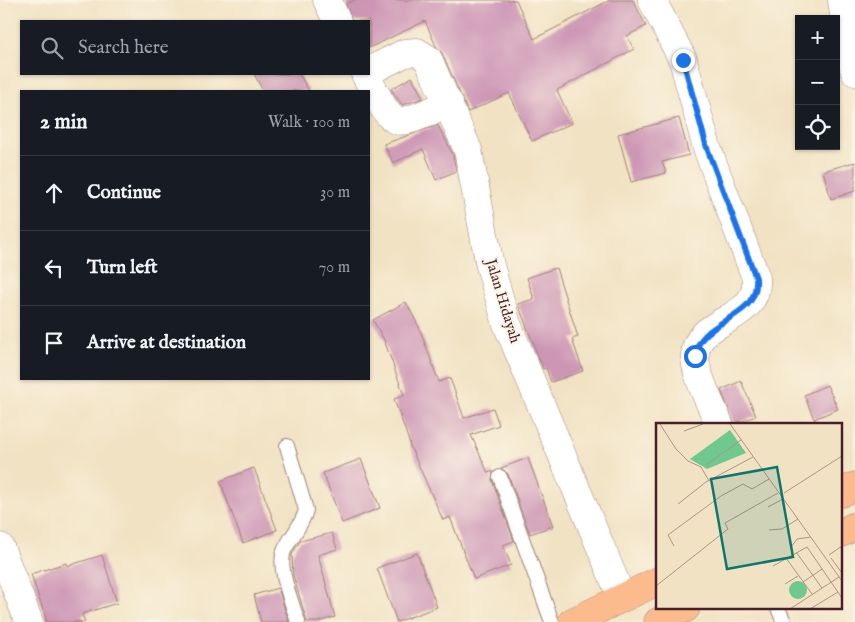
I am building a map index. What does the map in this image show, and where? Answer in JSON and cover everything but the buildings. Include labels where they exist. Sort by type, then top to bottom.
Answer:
[{"type":"highway","points":[[842,492],[855,486]]},
{"type":"highway","points":[[842,532],[855,526]]},
{"type":"highway","points":[[572,622],[656,582]]},
{"type":"highway","points":[[658,622],[682,610]]},
{"type":"street","points":[[326,0],[337,20]]},
{"type":"street","points":[[652,0],[683,60],[707,148],[756,278],[755,295],[750,303],[708,332],[696,347],[696,366],[720,423]]},
{"type":"street","points":[[842,0],[848,46],[855,72]]},
{"type":"street","name":"Jalan Hidayah","points":[[370,70],[405,53],[417,52],[428,59],[449,103],[468,150],[490,266],[507,324],[622,598]]},
{"type":"street","points":[[365,75],[386,115],[395,121],[406,122],[449,103]]},
{"type":"street","points":[[1,554],[29,622]]},
{"type":"lane","points":[[287,446],[306,510],[304,518],[284,552],[282,559],[282,568],[298,622]]},
{"type":"lane","points":[[500,477],[552,622]]},
{"type":"lane","points":[[779,610],[784,622]]},
{"type":"route","points":[[683,60],[707,148],[756,278],[757,287],[755,295],[744,309],[700,338],[695,356]]}]
